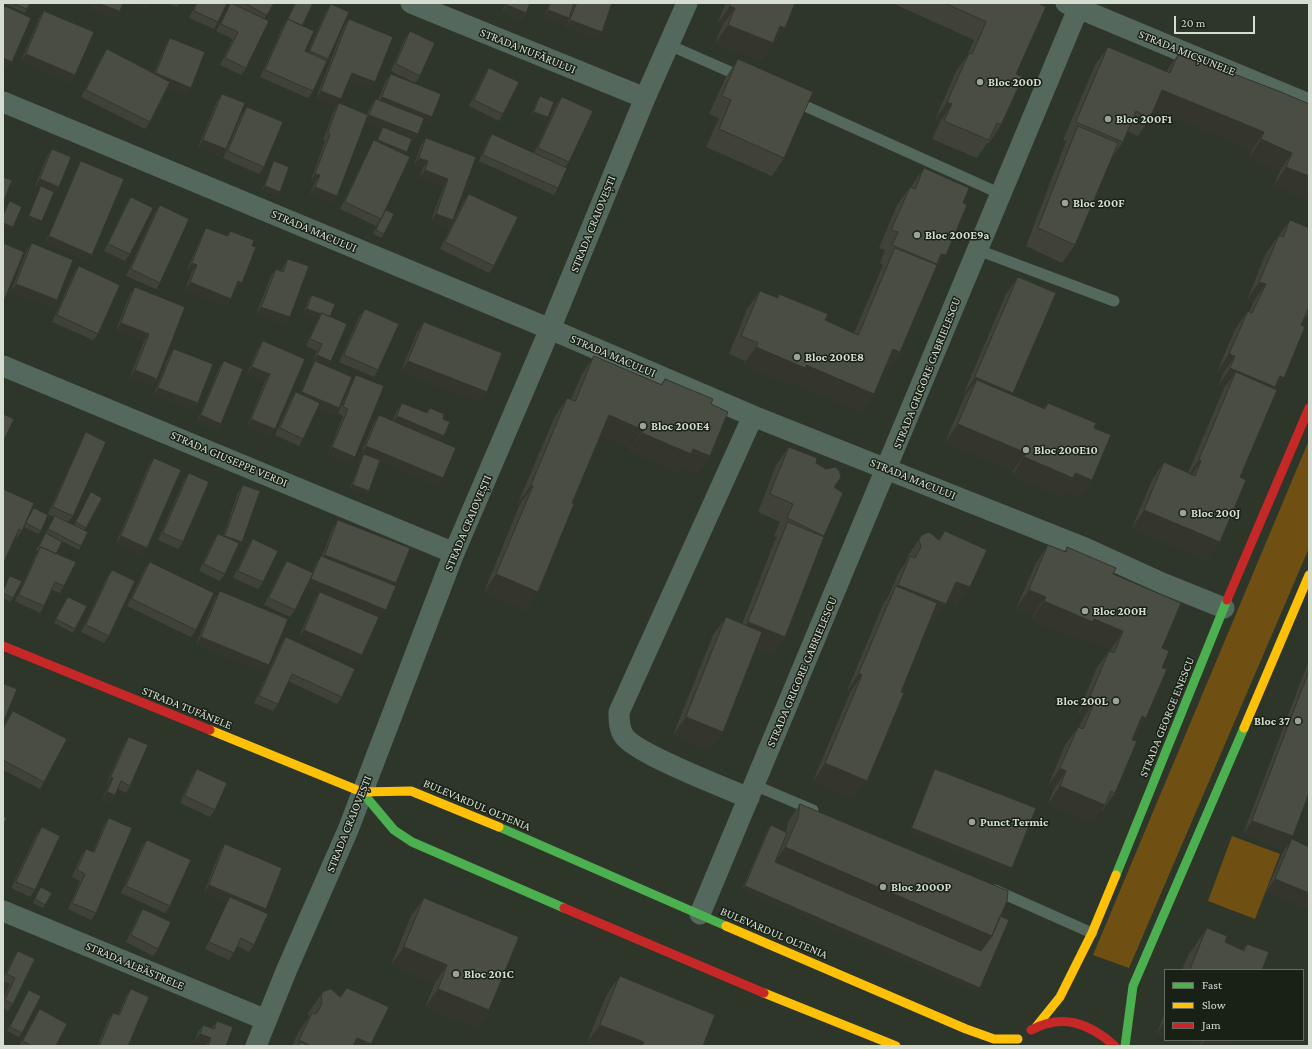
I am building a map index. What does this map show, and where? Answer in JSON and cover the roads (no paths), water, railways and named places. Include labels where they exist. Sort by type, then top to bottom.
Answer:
[{"type":"street","name":"STRADA NUFĂRULUI","points":[[411,3],[645,98]]},
{"type":"street","name":"STRADA CRAIOVEȘTI","points":[[256,1046],[348,830],[454,553],[550,329],[645,98],[687,3]]},
{"type":"street","name":"STRADA MICȘUNELE","points":[[1072,6],[1309,104]]},
{"type":"street","name":"STRADA GRIGORE GABRIELESCU","points":[[700,914],[1002,194],[1072,6]]},
{"type":"street","name":"STRADA MACULUI","points":[[3,102],[550,329],[753,416],[1085,548],[1224,608]]},
{"type":"street","name":"STRADA GIUSEPPE VERDI","points":[[3,366],[454,553]]},
{"type":"street","name":"STRADA GEORGE ENESCU","points":[[1034,1028],[1060,997],[1092,933],[1224,608],[1309,408]]},
{"type":"street","points":[[752,792],[640,750],[624,736],[619,724],[619,712],[753,416]]},
{"type":"street","points":[[1125,1046],[1132,986],[1308,582]]},
{"type":"street","name":"STRADA TUFĂNELE","points":[[3,646],[362,792]]},
{"type":"street","name":"BULEVARDUL OLTENIA","points":[[362,792],[411,791],[431,798],[966,1029],[994,1039],[1015,1042]]},
{"type":"street","points":[[362,792],[394,830],[412,842],[716,973],[896,1046]]},
{"type":"street","name":"STRADA ALBĂSTRELE","points":[[3,911],[266,1020]]},
{"type":"street","points":[[1015,1042],[1034,1028],[1048,1023],[1064,1021],[1078,1023],[1092,1028],[1105,1036],[1115,1046]]},
{"type":"lane","points":[[669,45],[748,80]]},
{"type":"lane","points":[[785,97],[1002,194]]},
{"type":"lane","points":[[978,250],[1114,301]]},
{"type":"lane","points":[[752,792],[820,814]]},
{"type":"lane","points":[[986,886],[1092,933]]},
{"type":"place","name":"Bloc 200D","points":[[980,82]]},
{"type":"place","name":"Bloc 200F1","points":[[1108,119]]},
{"type":"place","name":"Bloc 200F","points":[[1065,203]]},
{"type":"place","name":"Bloc 200E9a","points":[[917,235]]},
{"type":"place","name":"Bloc 200E8","points":[[797,357]]},
{"type":"place","name":"Bloc 200E4","points":[[643,426]]},
{"type":"place","name":"Bloc 200E10","points":[[1026,450]]},
{"type":"place","name":"Bloc 200J","points":[[1183,513]]},
{"type":"place","name":"Bloc 200H","points":[[1085,611]]},
{"type":"place","name":"Bloc 200L","points":[[1116,701]]},
{"type":"place","name":"Bloc 37","points":[[1298,721]]},
{"type":"place","name":"Punct Termic","points":[[972,822]]},
{"type":"place","name":"Bloc 200OP","points":[[883,887]]},
{"type":"place","name":"Bloc 201C","points":[[456,974]]}]
